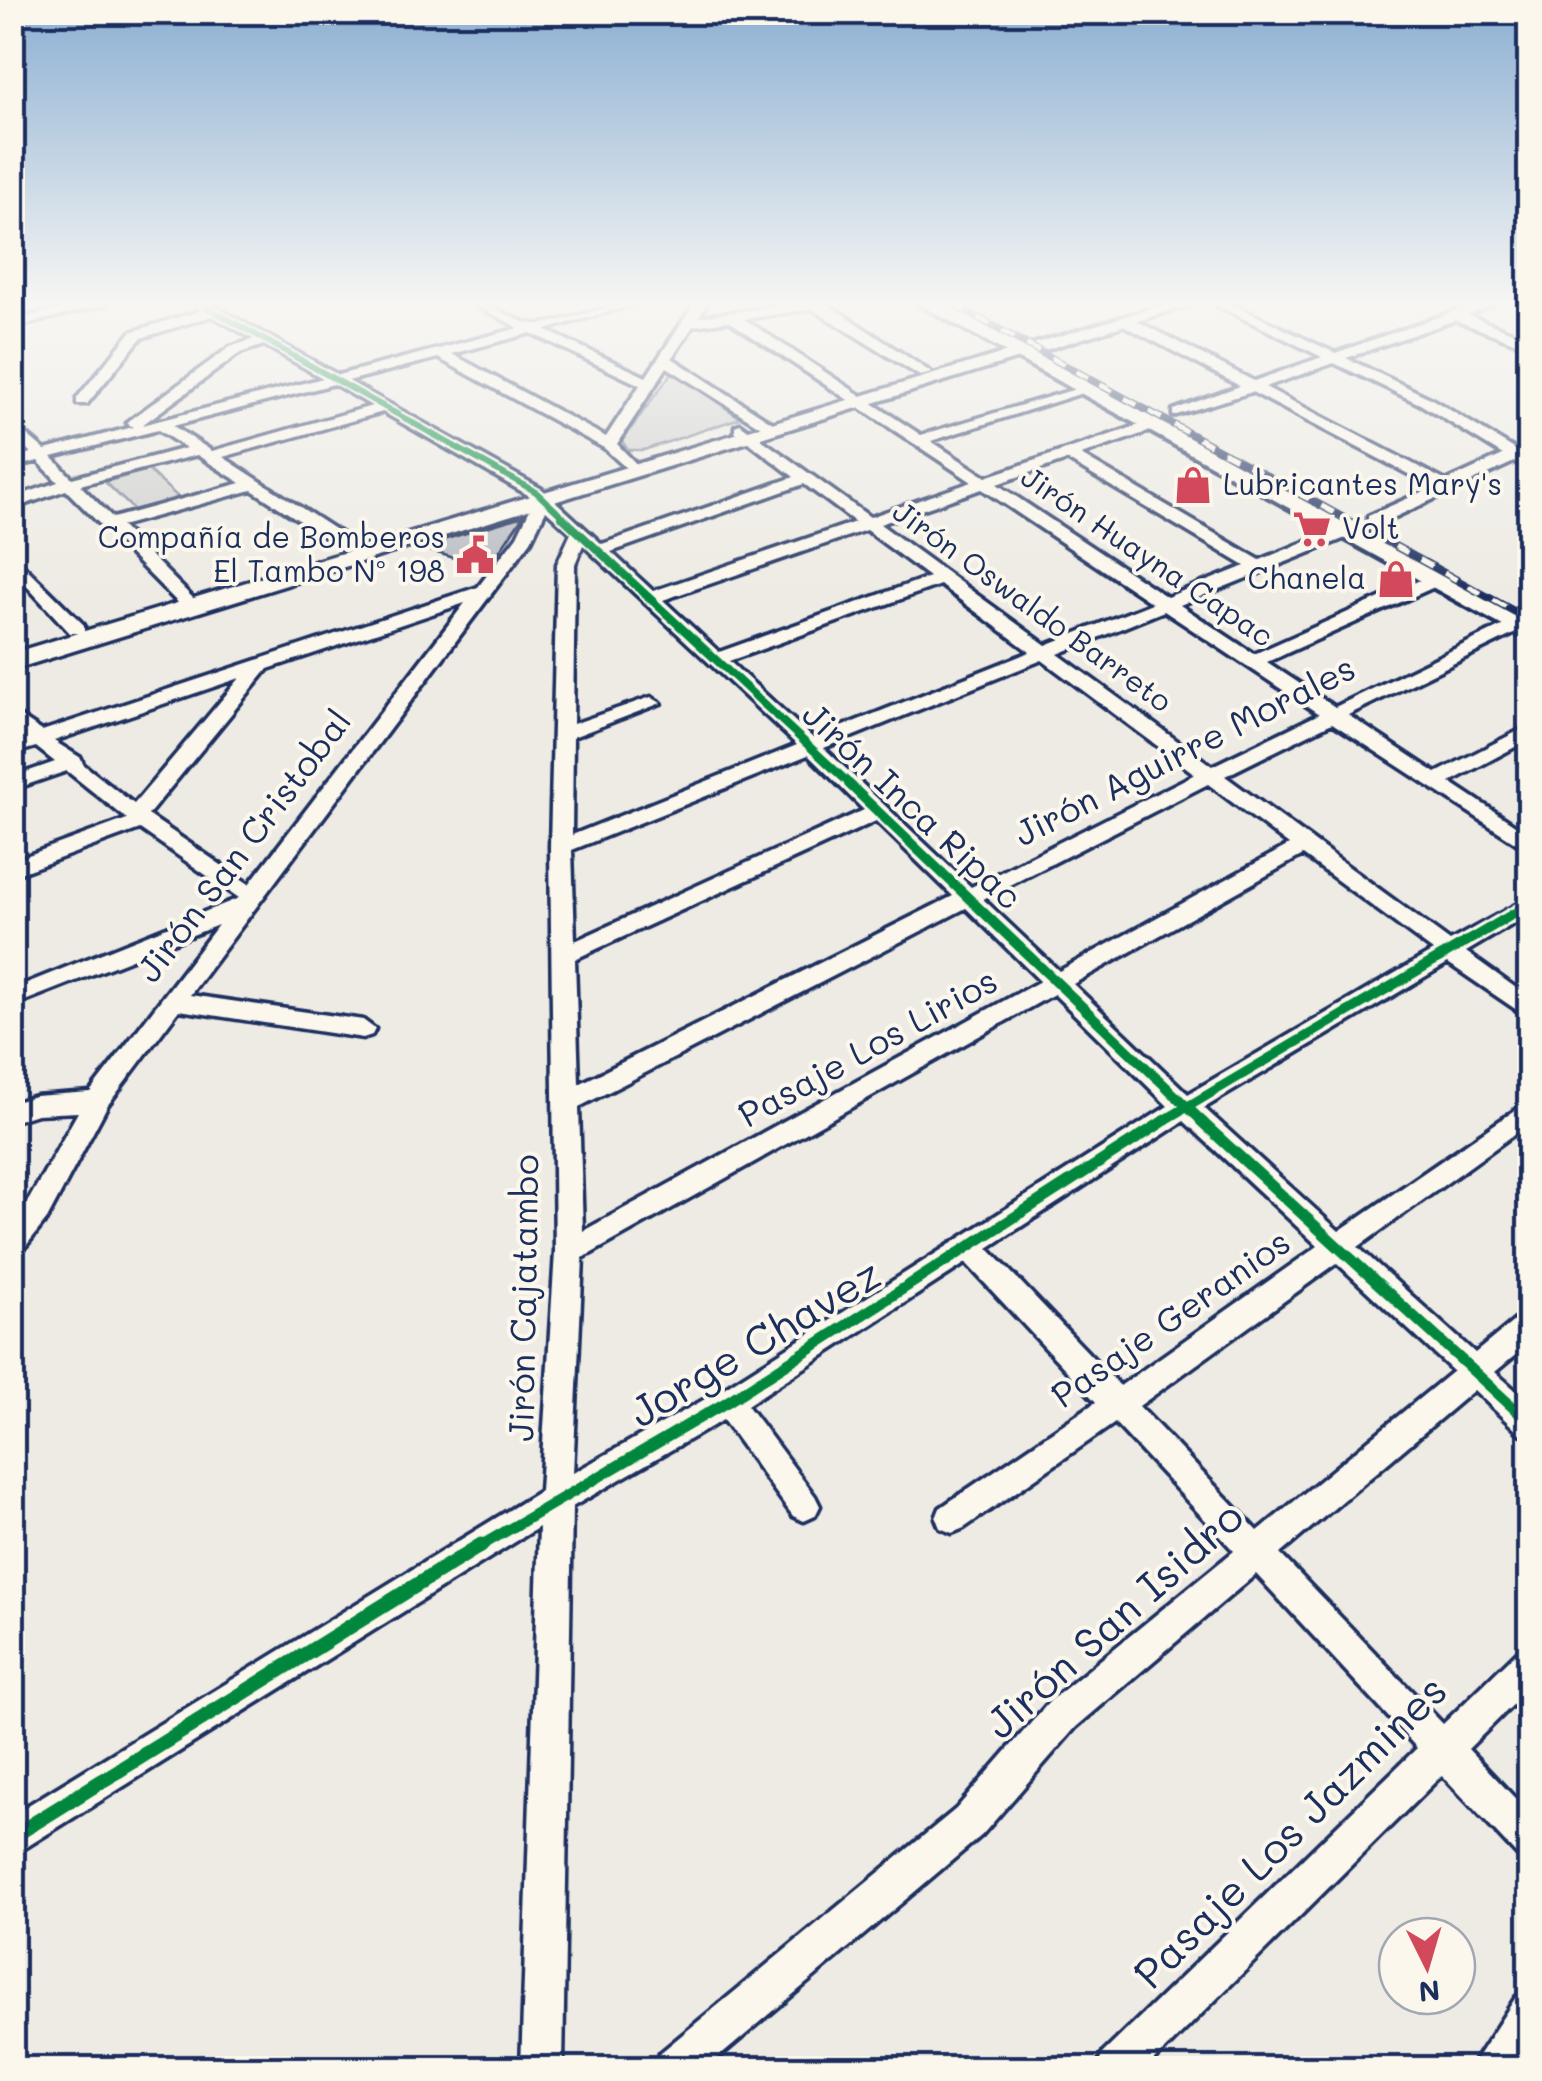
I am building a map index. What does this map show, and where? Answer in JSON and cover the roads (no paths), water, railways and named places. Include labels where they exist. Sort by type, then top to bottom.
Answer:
[{"type":"main road","points":[[12,648],[187,602],[852,401]]},
{"type":"main road","points":[[1107,401],[1435,580],[1526,621]]},
{"type":"main road","points":[[1152,401],[1374,520],[1526,621]]},
{"type":"main road","points":[[12,662],[353,547],[539,496]]},
{"type":"street","points":[[124,432],[166,401]]},
{"type":"street","points":[[12,463],[244,401]]},
{"type":"street","name":"Jirón Inca Ripac","points":[[374,401],[539,496],[590,541],[1059,982],[1186,1107],[1530,1423]]},
{"type":"street","points":[[527,401],[609,446],[630,468]]},
{"type":"street","points":[[609,446],[638,401]]},
{"type":"street","name":"Jirón Oswaldo Barreto","points":[[720,401],[757,429],[806,478],[1530,1011]]},
{"type":"street","name":"Jirón Huayna Capac","points":[[862,401],[1530,846]]},
{"type":"street","points":[[920,440],[1043,401]]},
{"type":"street","points":[[1178,413],[1212,401]]},
{"type":"street","points":[[1281,401],[1446,486]]},
{"type":"street","points":[[1423,401],[1522,452],[1530,465]]},
{"type":"street","points":[[12,504],[70,483],[384,407]]},
{"type":"street","points":[[158,423],[353,547]]},
{"type":"street","points":[[12,426],[187,602]]},
{"type":"street","points":[[650,598],[1151,426]]},
{"type":"street","points":[[1374,520],[1522,452]]},
{"type":"street","points":[[1068,454],[1258,566]]},
{"type":"street","points":[[590,541],[806,478]]},
{"type":"street","points":[[110,524],[255,484]]},
{"type":"street","name":"Jirón San Cristobal","points":[[12,1243],[37,1211],[97,1101],[525,536],[539,496]]},
{"type":"street","points":[[561,847],[1041,650],[1347,531]]},
{"type":"street","name":"Jirón Cajatambo","points":[[542,2068],[556,1499],[568,1252],[564,1104],[566,954],[561,847],[566,564],[590,541]]},
{"type":"street","points":[[12,559],[77,629]]},
{"type":"street","points":[[716,660],[943,578]]},
{"type":"street","points":[[1253,661],[1435,580]]},
{"type":"street","points":[[12,748],[484,590]]},
{"type":"street","name":"Jirón Aguirre Morales","points":[[564,1104],[1210,776],[1526,621]]},
{"type":"street","points":[[12,869],[139,818],[261,666]]},
{"type":"street","points":[[566,733],[651,703]]},
{"type":"street","points":[[12,717],[74,762],[245,902],[12,998]]},
{"type":"street","points":[[1435,782],[1530,730]]},
{"type":"street","points":[[12,784],[74,762]]},
{"type":"street","points":[[566,954],[878,812]]},
{"type":"street","name":"Pasaje Los Lirios","points":[[568,1252],[1305,845]]},
{"type":"street","name":"Jorge Chavez","points":[[12,1837],[556,1499],[727,1402],[971,1249],[1186,1107],[1530,904]]},
{"type":"street","points":[[174,1002],[363,1029]]},
{"type":"street","points":[[12,1113],[34,1105],[97,1101]]},
{"type":"street","name":"Pasaje Geranios","points":[[952,1518],[1117,1405],[1530,1108]]},
{"type":"street","points":[[971,1249],[1530,1842]]},
{"type":"street","name":"Jirón San Isidro","points":[[676,2068],[969,1822],[1063,1714],[1530,1324]]},
{"type":"street","points":[[727,1402],[804,1506]]},
{"type":"street","name":"Pasaje Los Jazmines","points":[[1118,2068],[1530,1663]]},
{"type":"street","points":[[1491,2068],[1530,2011]]},
{"type":"railway","points":[[1130,401],[1530,620]]},
{"type":"place","name":"Lubricantes Mary's","points":[[1193,485]]},
{"type":"place","name":"Volt","points":[[1312,529]]},
{"type":"place","name":"Compañía de Bomberos El Tambo Nº 198","points":[[475,555]]},
{"type":"place","name":"Chanela","points":[[1396,579]]}]
